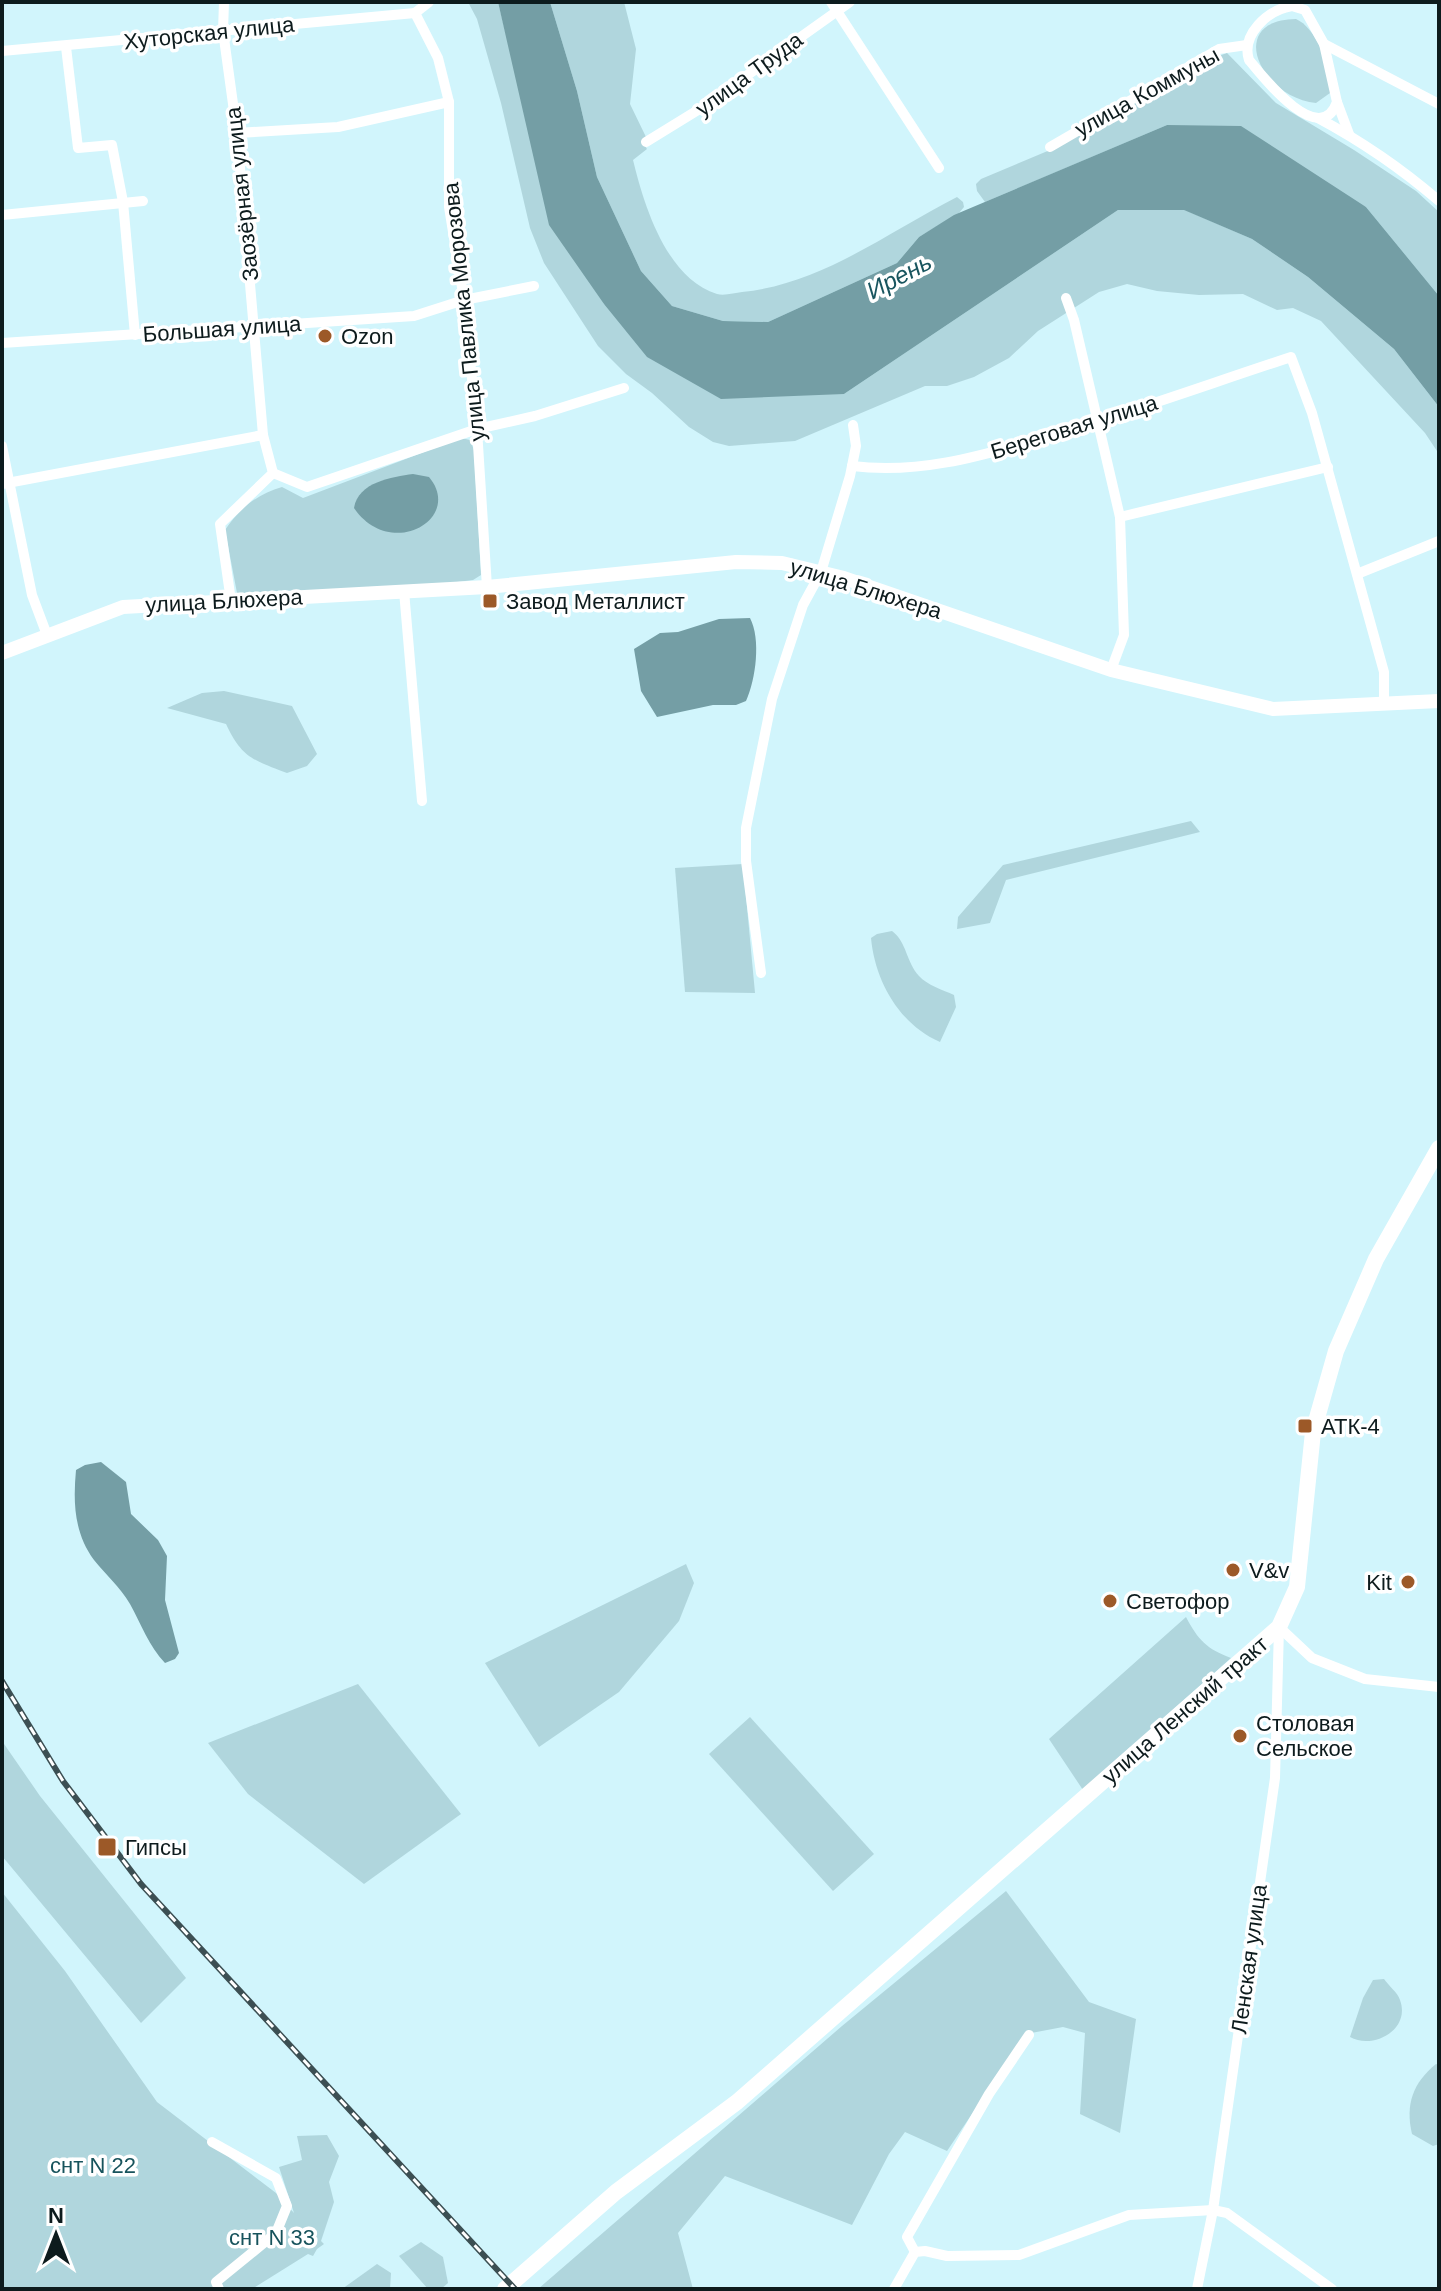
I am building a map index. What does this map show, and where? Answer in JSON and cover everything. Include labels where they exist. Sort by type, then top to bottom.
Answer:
[{"type":"main road","name":"улица Ленский тракт","points":[[505,2289],[616,2192],[737,2102],[1279,1627],[1297,1587],[1313,1432],[1336,1351],[1376,1259],[1439,1148]]},
{"type":"street","name":"Заозёрная улица","points":[[224,2],[223,31],[237,133],[263,435],[273,473]]},
{"type":"street","points":[[415,13],[429,2]]},
{"type":"street","name":"улица Труда","points":[[646,142],[715,100],[834,7],[850,2]]},
{"type":"street","points":[[1349,134],[1337,102],[1324,44],[1301,5],[1282,5],[1262,21],[1251,35],[1247,45],[1249,60],[1278,95],[1293,107],[1349,134],[1439,201]]},
{"type":"street","points":[[834,7],[939,168]]},
{"type":"street","name":"Хуторская улица","points":[[2,51],[415,13]]},
{"type":"street","name":"улица Павлика Морозова","points":[[415,13],[438,58],[449,102],[449,207],[464,300],[477,429],[487,587]]},
{"type":"street","points":[[1324,44],[1439,104]]},
{"type":"street","name":"улица Коммуны","points":[[1050,147],[1219,49],[1247,45]]},
{"type":"street","points":[[66,47],[78,148],[112,145],[123,202],[135,335]]},
{"type":"street","points":[[237,133],[338,127],[449,102]]},
{"type":"street","points":[[1318,118],[1330,114],[1337,102]]},
{"type":"street","points":[[2,215],[143,201]]},
{"type":"street","name":"Большая улица","points":[[2,343],[414,316],[464,300],[534,286]]},
{"type":"street","points":[[1066,298],[1074,320],[1120,517],[1124,635],[1111,670]]},
{"type":"street","name":"Береговая улица","points":[[852,466],[885,470],[966,461],[1097,422],[1291,357],[1328,467]]},
{"type":"street","points":[[231,601],[220,524],[273,473],[307,487],[477,429],[535,416],[624,388]]},
{"type":"street","points":[[761,973],[746,861],[746,828],[772,699],[803,605],[821,572],[852,466],[856,446],[853,425]]},
{"type":"street","points":[[5,484],[263,435]]},
{"type":"street","points":[[2,446],[5,484],[32,595],[47,635]]},
{"type":"street","points":[[1120,517],[1328,467],[1384,672],[1384,703]]},
{"type":"street","points":[[1357,574],[1439,541]]},
{"type":"street","name":"улица Блюхера","points":[[2,653],[123,607],[487,587],[736,562],[782,563],[821,572],[1111,670],[1273,709],[1439,701]]},
{"type":"street","points":[[404,591],[422,801]]},
{"type":"street","points":[[1279,1627],[1312,1658],[1365,1679],[1439,1687]]},
{"type":"street","name":"Ленская улица","points":[[1197,2289],[1213,2210],[1275,1778],[1279,1627]]},
{"type":"street","points":[[915,2252],[907,2237],[989,2094],[1029,2035]]},
{"type":"street","points":[[212,2142],[276,2178],[287,2206],[276,2233],[216,2282],[219,2289]]},
{"type":"street","points":[[915,2252],[947,2256],[1019,2255],[1129,2215],[1213,2210],[1227,2213],[1332,2289]]},
{"type":"street","points":[[894,2289],[915,2252]]},
{"type":"green space","points":[[468,2],[498,2],[505,31],[604,304],[844,394],[1118,210],[1185,210],[1252,239],[1308,277],[1394,349],[1439,407],[1439,454],[1425,433],[1321,321],[1293,308],[1277,310],[1243,294],[1199,295],[1127,284],[1099,292],[1038,331],[1009,358],[974,377],[947,386],[925,386],[795,441],[729,446],[713,442],[689,427],[598,346],[544,263],[530,228],[501,103],[477,19]]},
{"type":"green space","points":[[550,2],[624,2],[636,49],[630,104],[646,137],[642,142],[647,149],[633,160],[638,178],[651,218],[671,256],[684,273],[717,294],[771,287],[800,279],[854,255],[957,197],[964,207],[919,237],[897,263],[768,322],[723,321],[672,306],[641,271],[597,177],[577,91]]},
{"type":"green space","points":[[1296,19],[1311,31],[1329,73],[1330,93],[1316,103],[1296,98],[1280,88],[1258,60],[1256,45],[1261,32],[1274,23]]},
{"type":"green space","points":[[1227,53],[1276,103],[1416,191],[1439,212],[1439,296],[1366,207],[1167,125],[985,202],[977,191],[976,184],[981,179],[1050,150],[1210,59]]},
{"type":"green space","points":[[461,438],[470,440],[474,450],[481,575],[473,580],[409,588],[237,593],[225,530],[236,515],[257,498],[282,487],[303,498]]},
{"type":"green space","points":[[224,691],[292,706],[317,754],[307,766],[287,773],[265,765],[243,751],[226,724],[167,708],[202,693]]},
{"type":"green space","points":[[1191,821],[1200,832],[1006,880],[990,923],[957,929],[958,917],[1003,865]]},
{"type":"green space","points":[[743,864],[755,993],[685,992],[675,868]]},
{"type":"green space","points":[[892,931],[901,941],[919,976],[954,995],[956,1007],[940,1042],[925,1034],[901,1013],[884,985],[871,938]]},
{"type":"green space","points":[[686,1564],[694,1583],[679,1621],[619,1692],[539,1747],[485,1663]]},
{"type":"green space","points":[[1186,1617],[1204,1643],[1231,1658],[1083,1790],[1049,1739]]},
{"type":"green space","points":[[358,1684],[461,1814],[364,1884],[248,1794],[208,1743]]},
{"type":"green space","points":[[750,1717],[874,1854],[833,1891],[709,1754]]},
{"type":"green space","points":[[2,1741],[40,1796],[186,1978],[141,2023],[2,1856]]},
{"type":"green space","points":[[1006,1891],[1089,2002],[1136,2019],[1120,2133],[1080,2114],[1085,2033],[1063,2027],[1026,2034],[947,2151],[905,2132],[889,2154],[852,2225],[725,2176],[678,2233],[693,2289],[538,2289],[842,2026]]},
{"type":"green space","name":"снт N 22","points":[[2,1892],[65,1971],[157,2102],[276,2193],[294,2213],[279,2167],[302,2160],[297,2136],[327,2135],[339,2156],[329,2182],[334,2202],[321,2241],[324,2244],[313,2256],[308,2254],[252,2289],[2,2289]]},
{"type":"green space","points":[[1384,1979],[1400,2000],[1400,2020],[1388,2035],[1379,2039],[1369,2041],[1350,2037],[1363,1998],[1373,1980]]},
{"type":"green space","points":[[1436,2064],[1439,2065],[1439,2144],[1433,2146],[1412,2134],[1410,2104],[1416,2087]]},
{"type":"green space","points":[[421,2242],[443,2257],[448,2283],[441,2289],[428,2289],[399,2256]]},
{"type":"green space","points":[[377,2264],[391,2273],[390,2289],[342,2289]]},
{"type":"water","name":"Ирень","points":[[498,2],[550,2],[577,91],[597,177],[641,271],[672,306],[723,321],[768,322],[897,263],[919,237],[954,215],[1167,125],[1241,126],[1366,207],[1439,296],[1439,407],[1394,349],[1308,277],[1252,239],[1184,210],[1118,210],[844,394],[721,399],[647,357],[604,304],[549,225]]},
{"type":"water","points":[[413,474],[429,477],[437,493],[437,507],[430,519],[418,528],[403,533],[386,531],[369,524],[354,508],[362,492],[377,482]]},
{"type":"water","points":[[750,618],[756,659],[746,701],[657,717],[641,691],[634,649],[660,633],[678,632],[719,619]]},
{"type":"water","points":[[101,1462],[126,1482],[131,1514],[158,1540],[167,1556],[165,1600],[179,1653],[175,1659],[165,1663],[126,1598],[94,1560],[82,1539],[75,1505],[76,1470]]},
{"type":"railway","points":[[2,1681],[63,1781],[141,1884],[515,2289]]},
{"type":"place","name":"Ozon","points":[[325,336]]},
{"type":"place","name":"Завод Металлист","points":[[490,601]]},
{"type":"place","name":"АТК-4","points":[[1305,1426]]},
{"type":"place","name":"V&v","points":[[1233,1570]]},
{"type":"place","name":"Kit","points":[[1408,1582]]},
{"type":"place","name":"Светофор","points":[[1110,1601]]},
{"type":"place","name":"Столовая Сельское","points":[[1240,1736]]},
{"type":"place","name":"Гипсы","points":[[107,1847]]},
{"type":"park label","name":"снт N 33","points":[[272,2237]]}]
